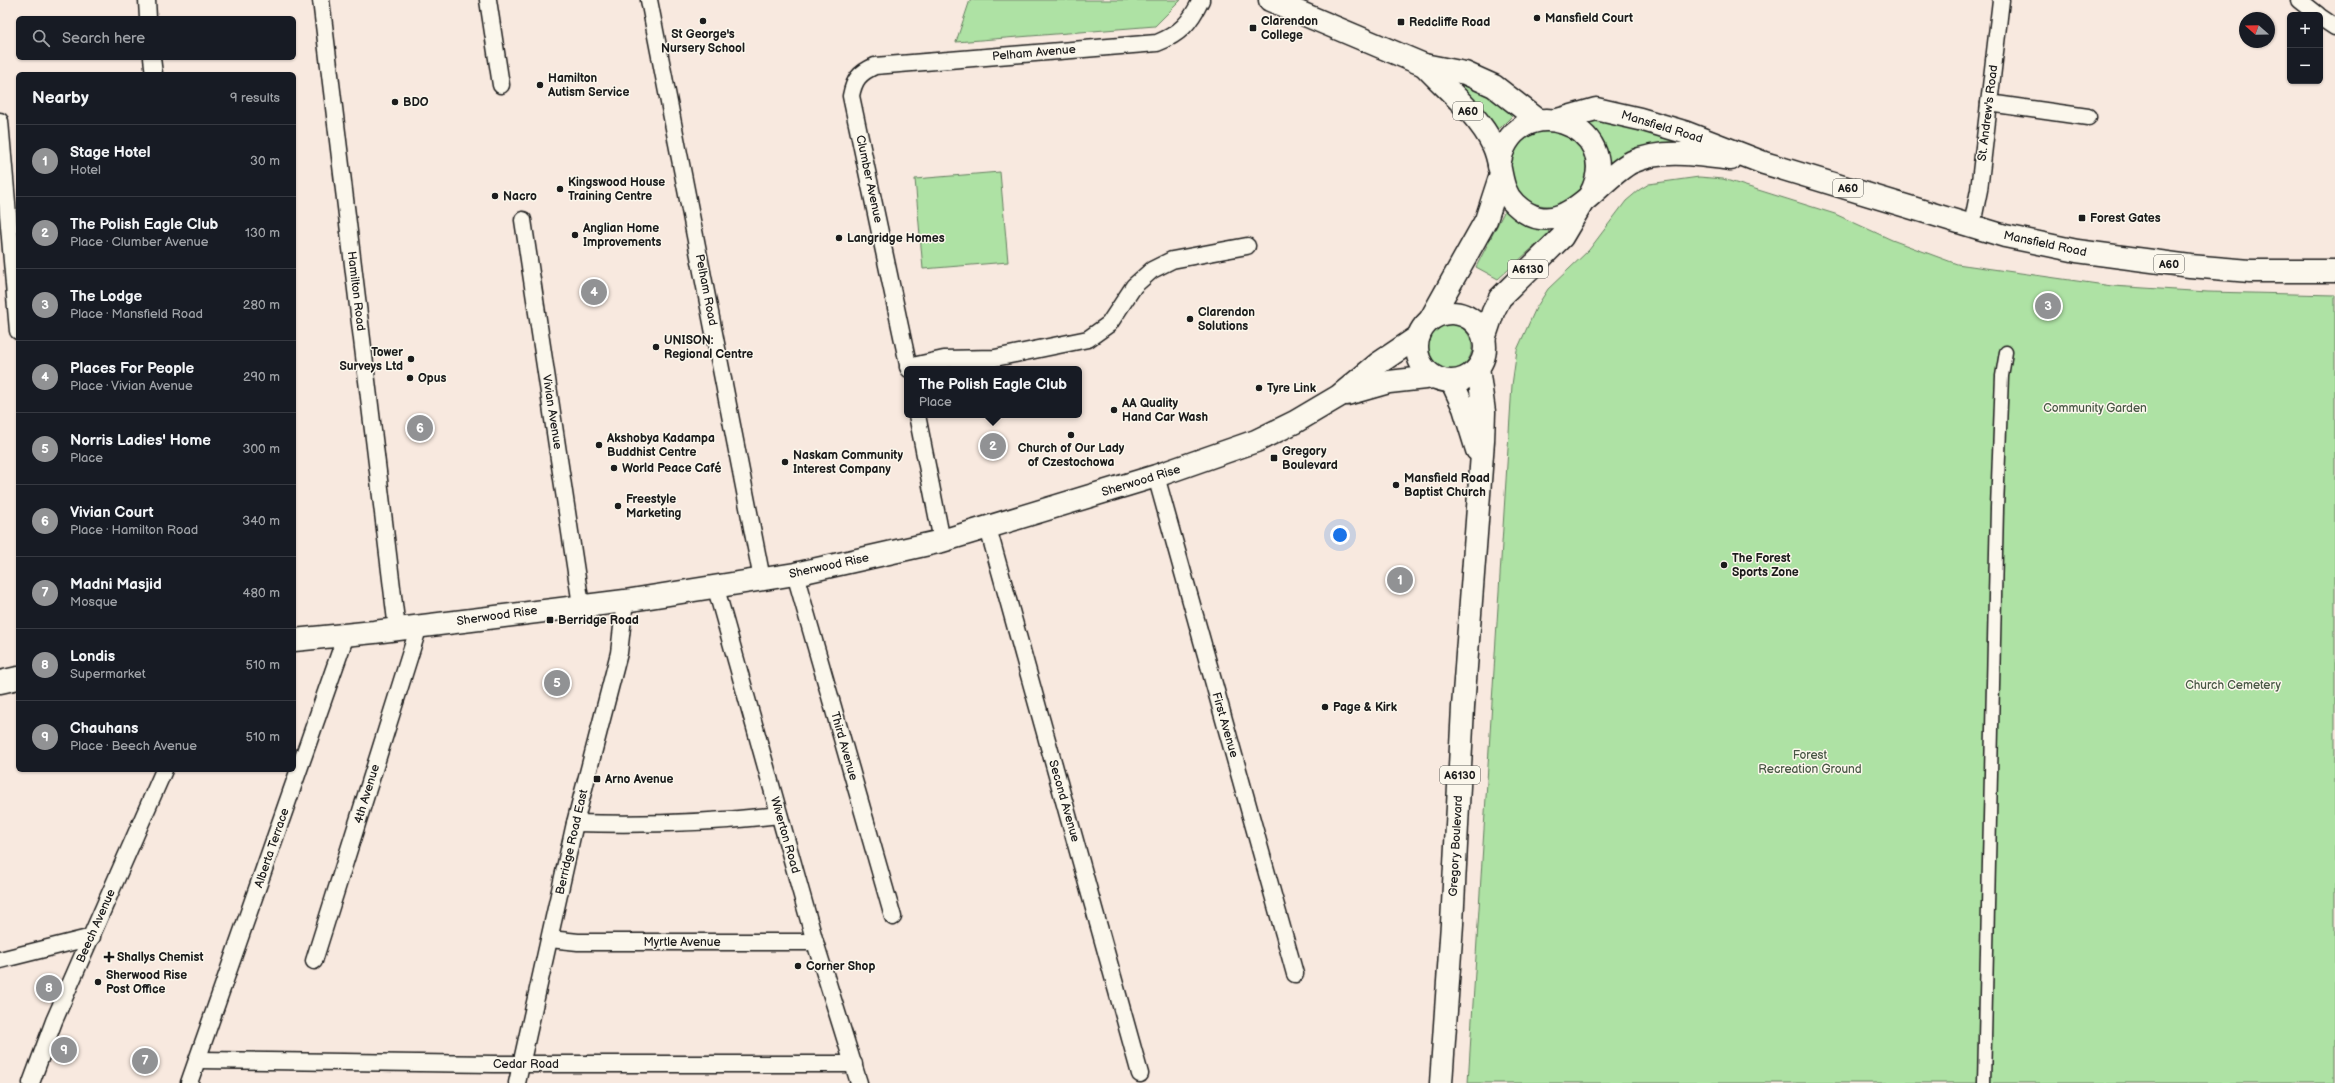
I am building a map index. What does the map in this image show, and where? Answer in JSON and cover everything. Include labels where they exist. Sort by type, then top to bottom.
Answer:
[{"type":"main road","name":"Mansfield Road","points":[[1270,0],[1424,65],[1465,73],[1494,86],[1548,120],[1577,128],[1584,135],[1595,152],[1597,178],[1585,201]]},
{"type":"main road","name":"Mansfield Road","points":[[1424,65],[1479,124],[1493,146],[1500,172],[1510,199],[1523,210],[1531,214],[1555,217],[1565,215],[1585,201],[1617,171],[1633,162],[1660,154],[1693,154],[1764,163]]},
{"type":"main road","name":"Mansfield Road","points":[[1500,172],[1504,147],[1510,138],[1523,126],[1596,109],[1684,132],[1764,163],[2024,241],[2135,260],[2250,271],[2335,271]]},
{"type":"main road","name":"Gregory Boulevard","points":[[1482,466],[1471,429],[1443,379],[1426,371],[1417,354],[1425,328],[1486,220],[1500,172]]},
{"type":"main road","name":"Gregory Boulevard","points":[[1441,1083],[1452,924],[1463,707],[1482,466],[1484,412],[1478,368],[1483,359],[1484,339],[1500,298],[1562,237],[1585,201]]},
{"type":"main road","points":[[1425,328],[1448,313],[1467,317],[1480,330],[1484,339]]},
{"type":"main road","name":"Sherwood Rise","points":[[296,640],[625,601],[715,585],[762,580],[795,574],[942,541],[1156,476],[1256,442],[1339,396],[1379,362],[1425,328]]},
{"type":"main road","points":[[1443,379],[1462,380],[1478,368]]},
{"type":"main road","name":"Sherwood Rise","points":[[1339,396],[1389,382],[1443,379]]},
{"type":"main road","points":[[0,682],[16,678]]},
{"type":"street","points":[[147,0],[148,16]]},
{"type":"street","name":"Hamilton Road","points":[[321,0],[397,629]]},
{"type":"street","points":[[488,0],[501,85]]},
{"type":"street","name":"Pelham Road","points":[[649,0],[762,580]]},
{"type":"street","name":"Pelham Avenue","points":[[854,83],[859,74],[875,66],[1157,43],[1174,36],[1196,11],[1201,0]]},
{"type":"street","name":"St. Andrew's Road","points":[[1972,225],[1979,190],[2001,0]]},
{"type":"street","points":[[2299,0],[2314,12]]},
{"type":"street","points":[[2323,19],[2335,27]]},
{"type":"street","points":[[152,60],[154,72]]},
{"type":"street","name":"Clumber Avenue","points":[[854,83],[852,96],[908,366]]},
{"type":"street","points":[[1989,103],[2088,117]]},
{"type":"street","points":[[0,121],[16,307]]},
{"type":"street","name":"Vivian Avenue","points":[[523,220],[581,605]]},
{"type":"street","points":[[916,366],[944,359],[995,358],[1088,339],[1109,324],[1134,286],[1152,270],[1172,260],[1247,246]]},
{"type":"street","points":[[1984,1083],[1996,508],[2002,376],[2006,352]]},
{"type":"street","points":[[918,418],[942,541]]},
{"type":"street","name":"First Avenue","points":[[1156,476],[1294,974]]},
{"type":"street","name":"Second Avenue","points":[[988,528],[1140,1074]]},
{"type":"street","name":"Third Avenue","points":[[795,574],[894,917]]},
{"type":"street","name":"Wiverton Road","points":[[715,585],[815,942],[859,1083]]},
{"type":"street","name":"Berridge Road East","points":[[517,1083],[576,823],[618,653],[625,601]]},
{"type":"street","name":"4th Avenue","points":[[314,961],[420,626]]},
{"type":"street","name":"Alberta Terrace","points":[[189,1083],[346,635]]},
{"type":"street","name":"Beech Avenue","points":[[31,1083],[54,1021],[163,772]]},
{"type":"street","points":[[576,823],[619,824],[710,821],[779,815]]},
{"type":"street","points":[[0,960],[92,937]]},
{"type":"street","name":"Myrtle Avenue","points":[[550,939],[578,942],[815,942]]},
{"type":"street","name":"Cedar Road","points":[[198,1060],[522,1064],[854,1064]]},
{"type":"green space","points":[[970,0],[1181,0],[1155,26],[956,42]]},
{"type":"green space","points":[[1451,80],[1477,89],[1514,114],[1498,130],[1482,109]]},
{"type":"green space","points":[[1583,119],[1591,119],[1678,138],[1672,143],[1606,168]]},
{"type":"green space","points":[[1541,130],[1555,130],[1569,136],[1580,147],[1586,161],[1586,175],[1583,183],[1575,195],[1569,200],[1555,206],[1541,206],[1527,200],[1516,189],[1510,175],[1510,161],[1516,147],[1527,136]]},
{"type":"green space","points":[[1000,172],[1008,262],[923,269],[915,179]]},
{"type":"green space","name":"Forest Recreation Ground","points":[[1699,177],[1723,179],[1835,214],[1892,240],[1957,264],[2112,286],[2208,292],[2335,295],[2335,1083],[1468,1083],[1512,385],[1517,350],[1536,308],[1548,289],[1589,250],[1626,201],[1649,184]]},
{"type":"green space","points":[[1505,210],[1508,210],[1516,218],[1532,226],[1549,230],[1548,234],[1498,279],[1476,267]]},
{"type":"green space","points":[[1449,324],[1462,328],[1468,334],[1472,347],[1468,360],[1462,366],[1449,370],[1436,366],[1430,360],[1426,347],[1430,334],[1436,328]]},
{"type":"place","name":"Mansfield Court","points":[[1537,18]]},
{"type":"place","name":"St George's Nursery School","points":[[703,21]]},
{"type":"place","name":"Redcliffe Road","points":[[1401,22]]},
{"type":"place","name":"Clarendon College","points":[[1253,28]]},
{"type":"place","name":"Hamilton Autism Service","points":[[540,85]]},
{"type":"place","name":"BDO","points":[[395,102]]},
{"type":"place","name":"Kingswood House Training Centre","points":[[560,189]]},
{"type":"place","name":"Nacro","points":[[495,196]]},
{"type":"place","name":"Forest Gates","points":[[2082,218]]},
{"type":"place","name":"Anglian Home Improvements","points":[[575,235]]},
{"type":"place","name":"Langridge Homes","points":[[839,238]]},
{"type":"place","name":"Places For People","points":[[594,292]]},
{"type":"place","name":"The Lodge","points":[[2048,306]]},
{"type":"place","name":"Clarendon Solutions","points":[[1190,319]]},
{"type":"place","name":"UNISON: Regional Centre","points":[[656,347]]},
{"type":"place","name":"Tower Surveys Ltd","points":[[411,359]]},
{"type":"place","name":"Opus","points":[[410,378]]},
{"type":"place","name":"Tyre Link","points":[[1259,388]]},
{"type":"place","name":"AA Quality Hand Car Wash","points":[[1114,410]]},
{"type":"place","name":"Vivian Court","points":[[420,428]]},
{"type":"place","name":"Church of Our Lady of Czestochowa","points":[[1071,435]]},
{"type":"place","name":"Akshobya Kadampa Buddhist Centre","points":[[599,445]]},
{"type":"place","name":"The Polish Eagle Club","points":[[993,446]]},
{"type":"place","name":"Gregory Boulevard","points":[[1274,458]]},
{"type":"place","name":"Naskam Community Interest Company","points":[[785,462]]},
{"type":"place","name":"World Peace Café","points":[[614,468]]},
{"type":"place","name":"Mansfield Road Baptist Church","points":[[1396,485]]},
{"type":"place","name":"Freestyle Marketing","points":[[618,506]]},
{"type":"place","name":"The Forest Sports Zone","points":[[1724,565]]},
{"type":"place","name":"Stage Hotel","points":[[1400,580]]},
{"type":"place","name":"Berridge Road","points":[[550,620]]},
{"type":"place","name":"Norris Ladies' Home","points":[[557,683]]},
{"type":"place","name":"Page & Kirk","points":[[1325,707]]},
{"type":"place","name":"Arno Avenue","points":[[597,779]]},
{"type":"place","name":"Shallys Chemist","points":[[109,957]]},
{"type":"place","name":"Corner Shop","points":[[798,966]]},
{"type":"place","name":"Sherwood Rise Post Office","points":[[98,982]]},
{"type":"place","name":"Londis","points":[[49,988]]},
{"type":"place","name":"Chauhans","points":[[64,1050]]},
{"type":"place","name":"Madni Masjid","points":[[145,1061]]},
{"type":"park label","name":"Community Garden","points":[[2095,408]]},
{"type":"park label","name":"Church Cemetery","points":[[2233,685]]}]
